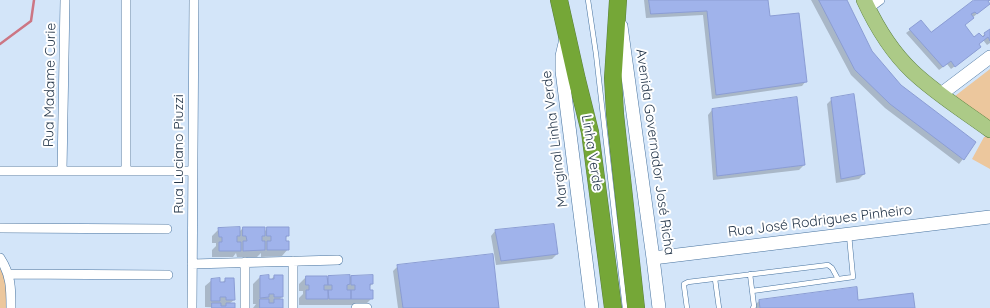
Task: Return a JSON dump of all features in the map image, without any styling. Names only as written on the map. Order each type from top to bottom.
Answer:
[{"type":"highway","name":"Linha Verde","points":[[559,0],[590,132],[613,308]]},
{"type":"highway","name":"Linha Verde","points":[[618,0],[614,78],[615,114],[636,308]]},
{"type":"main road","name":"Avenida Governador José Richa","points":[[618,0],[659,308]]},
{"type":"main road","points":[[866,5],[886,41],[911,70],[946,90],[990,130]]},
{"type":"main road","name":"Marginal Linha Verde","points":[[567,37],[562,56],[562,71],[592,308]]},
{"type":"main road","points":[[946,90],[990,57]]},
{"type":"main road","name":"Rua José Rodrigues Pinheiro","points":[[653,258],[990,217]]},
{"type":"street","name":"Rua Madame Curie","points":[[62,171],[65,0]]},
{"type":"street","points":[[126,0],[126,171]]},
{"type":"street","name":"Rua Luciano Piuzzi","points":[[192,308],[194,0]]},
{"type":"street","points":[[866,5],[880,0]]},
{"type":"street","points":[[0,164],[0,171],[192,171]]},
{"type":"street","points":[[0,228],[167,229]]},
{"type":"street","points":[[0,258],[9,274],[11,308]]},
{"type":"street","points":[[192,264],[338,260]]},
{"type":"street","points":[[292,261],[293,308]]},
{"type":"street","points":[[245,262],[245,308]]},
{"type":"street","points":[[9,274],[168,276]]},
{"type":"street","points":[[356,308],[367,308]]},
{"type":"lane","points":[[588,0],[596,54],[625,308]]},
{"type":"lane","points":[[752,291],[853,277],[849,234]]},
{"type":"lane","points":[[687,308],[684,284],[750,274],[828,265],[832,268],[838,279]]},
{"type":"lane","points":[[750,274],[753,308]]},
{"type":"lane","points":[[715,279],[719,308]]},
{"type":"shaded area","points":[[990,69],[990,123],[955,96]]},
{"type":"shaded area","points":[[990,136],[990,169],[972,159],[984,137]]},
{"type":"shaded area","points":[[0,268],[5,283],[9,308],[0,308]]},
{"type":"building","points":[[649,0],[768,0],[770,16],[799,13],[807,82],[716,95],[707,11],[651,14]]},
{"type":"building","points":[[819,0],[847,0],[872,51],[901,85],[976,142],[964,160],[890,104],[855,70]]},
{"type":"building","points":[[974,0],[990,0],[988,1],[990,4],[977,14],[975,12],[971,14],[974,18],[965,25],[974,37],[979,33],[983,37],[985,35],[984,33],[990,29],[990,41],[988,37],[979,44],[981,47],[955,67],[951,61],[943,67],[909,29],[921,20],[931,32]]},
{"type":"building","points":[[854,94],[865,174],[841,179],[831,98]]},
{"type":"building","points":[[797,97],[805,165],[717,176],[712,109]]},
{"type":"building","points":[[554,224],[558,254],[501,261],[495,230]]},
{"type":"building","points":[[240,227],[240,236],[237,236],[237,242],[241,242],[241,251],[219,251],[219,242],[222,242],[222,237],[219,237],[218,228]]},
{"type":"building","points":[[243,227],[265,227],[265,236],[262,236],[262,241],[265,241],[265,250],[243,251],[243,241],[247,241],[246,236],[243,236]]},
{"type":"building","points":[[267,227],[289,227],[289,236],[286,236],[286,241],[289,241],[289,250],[267,250],[267,241],[271,241],[271,236],[267,236]]},
{"type":"building","points":[[493,254],[499,308],[403,308],[397,265]]},
{"type":"building","points":[[269,275],[269,279],[274,279],[274,275],[283,275],[283,297],[274,297],[274,294],[269,294],[269,297],[260,298],[260,276]]},
{"type":"building","points":[[350,275],[350,284],[347,285],[347,290],[351,290],[351,299],[329,299],[328,290],[332,290],[332,285],[328,285],[328,276]]},
{"type":"building","points":[[373,275],[373,284],[370,284],[370,290],[373,290],[373,299],[351,299],[351,290],[355,290],[355,285],[351,285],[351,276]]},
{"type":"building","points":[[306,276],[327,276],[328,285],[324,285],[324,290],[328,290],[328,299],[306,299],[306,290],[309,290],[309,285],[306,285]]},
{"type":"building","points":[[220,278],[220,282],[225,282],[225,278],[234,278],[235,300],[226,300],[226,297],[220,297],[220,301],[211,301],[211,279]]},
{"type":"building","points":[[857,287],[858,300],[913,293],[915,308],[760,308],[759,300]]},
{"type":"building","points":[[260,299],[269,299],[269,303],[274,303],[274,299],[283,299],[283,308],[260,308]]},
{"type":"building","points":[[212,303],[221,303],[221,306],[226,306],[226,303],[235,303],[235,308],[212,308]]},
{"type":"waterway","points":[[0,44],[31,21],[34,0]]}]
